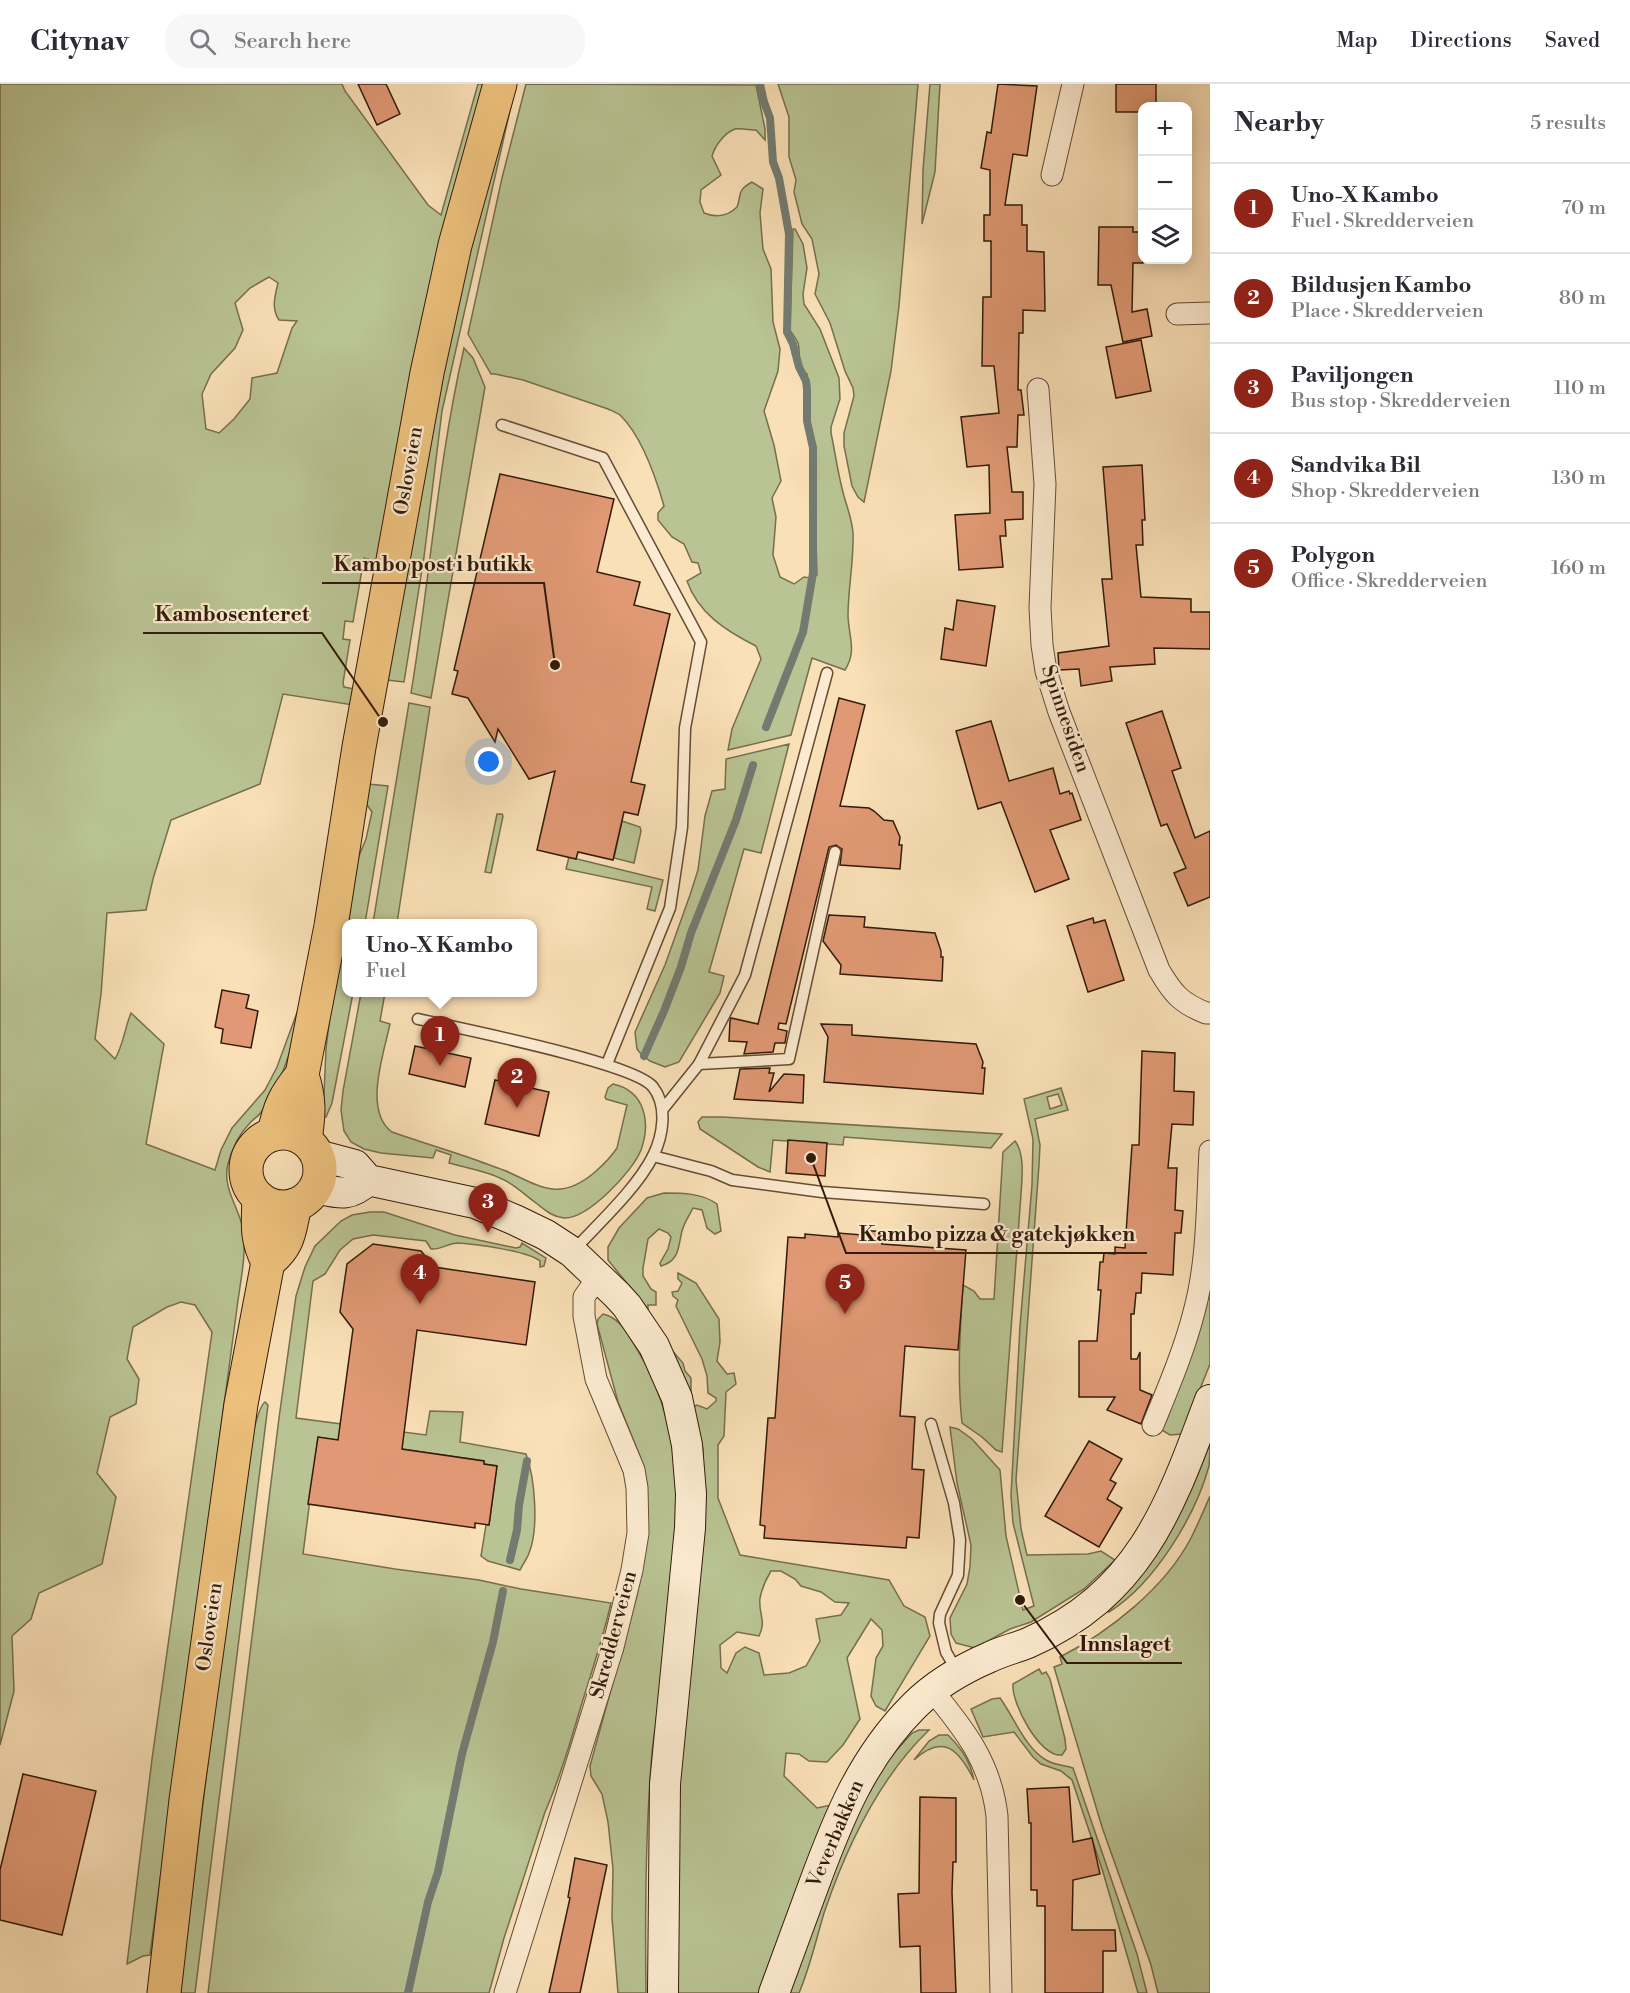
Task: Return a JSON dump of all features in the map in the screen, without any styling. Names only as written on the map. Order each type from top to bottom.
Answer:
[{"type":"main road","name":"Osloveien","points":[[274,1134],[278,1111],[288,1092],[302,1075],[331,926],[359,747],[427,373],[455,245],[500,84]]},
{"type":"main road","name":"Osloveien","points":[[302,1075],[309,1097],[311,1148]]},
{"type":"main road","points":[[285,1132],[296,1135],[311,1148],[320,1166],[319,1177],[305,1196],[276,1205],[259,1198],[248,1182],[247,1162],[256,1144],[264,1137],[285,1132]]},
{"type":"main road","name":"Osloveien","points":[[268,1262],[282,1251],[305,1196]]},
{"type":"main road","name":"Osloveien","points":[[164,1993],[186,1800],[234,1451],[268,1262],[260,1246],[259,1198]]},
{"type":"street","points":[[1052,175],[1073,84]]},
{"type":"street","points":[[1177,314],[1210,313]]},
{"type":"street","name":"Spinnesiden","points":[[1038,389],[1045,484],[1040,608],[1046,671],[1059,712],[1160,970],[1173,993],[1185,1004],[1209,1017]]},
{"type":"street","points":[[311,1148],[355,1165],[368,1180],[475,1203],[536,1230],[572,1252],[627,1306],[654,1347],[677,1398],[689,1464],[690,1528],[665,1784],[663,1993]]},
{"type":"street","points":[[1153,1425],[1181,1355],[1195,1312],[1202,1270],[1210,1151]]},
{"type":"street","points":[[305,1196],[342,1194],[358,1190],[368,1180]]},
{"type":"street","name":"Skredderveien","points":[[505,1993],[593,1718],[616,1638],[638,1533],[637,1488],[634,1470],[596,1378],[584,1316],[584,1297],[598,1277]]},
{"type":"street","name":"Veverbakken","points":[[774,1993],[839,1819],[869,1761],[913,1707],[932,1690],[957,1672],[991,1656],[1028,1643],[1077,1616],[1113,1585],[1145,1548],[1165,1513],[1179,1483],[1210,1400]]},
{"type":"street","points":[[932,1690],[977,1749],[988,1772],[995,1795],[998,1816],[1001,1993]]},
{"type":"lane","points":[[502,425],[603,458],[701,642],[685,728],[682,827],[670,908],[608,1064]]},
{"type":"lane","points":[[663,1109],[699,1064],[745,975],[827,673]]},
{"type":"lane","points":[[699,1064],[789,1059],[835,852]]},
{"type":"lane","points":[[418,1019],[608,1064],[645,1080],[653,1087],[663,1109],[662,1131],[653,1156],[627,1193],[572,1252]]},
{"type":"lane","points":[[653,1156],[711,1171],[732,1179],[766,1184],[822,1192],[984,1204]]},
{"type":"lane","points":[[931,1424],[954,1503],[960,1540],[958,1575],[940,1614],[939,1623],[946,1652],[957,1672]]},
{"type":"green space","points":[[0,84],[342,84],[428,205],[441,215],[478,84],[485,84],[376,561],[364,558],[353,622],[345,621],[343,639],[350,640],[343,683],[344,687],[355,689],[353,705],[283,694],[260,784],[171,820],[146,910],[107,913],[95,1039],[115,1059],[131,1013],[164,1044],[146,1144],[215,1170],[221,1150],[232,1128],[265,1090],[277,1067],[302,999],[283,1072],[261,1113],[245,1128],[239,1138],[228,1164],[228,1188],[244,1235],[243,1266],[150,1955],[127,1964],[152,1759],[212,1332],[195,1305],[181,1302],[167,1307],[133,1327],[127,1359],[139,1379],[136,1404],[110,1417],[97,1473],[116,1497],[102,1564],[39,1593],[31,1619],[12,1636],[14,1691],[0,1745]],"holes":[[[269,277],[278,283],[274,302],[279,320],[297,321],[292,328],[277,373],[252,378],[250,399],[234,419],[219,433],[206,429],[202,394],[211,374],[235,348],[243,330],[235,303],[250,288]]]},
{"type":"green space","points":[[515,84],[442,411],[424,557],[404,682],[387,680],[436,406],[466,268]]},
{"type":"green space","points":[[526,84],[756,85],[765,140],[756,130],[743,129],[735,129],[724,137],[712,156],[721,175],[701,190],[700,202],[704,213],[722,215],[737,207],[742,190],[747,185],[752,182],[763,189],[760,213],[763,249],[771,269],[773,322],[780,349],[778,371],[764,411],[781,481],[772,498],[776,517],[773,555],[780,577],[794,584],[804,577],[810,578],[817,575],[814,467],[816,447],[810,425],[807,374],[801,368],[798,343],[790,330],[793,229],[803,244],[807,268],[803,294],[804,304],[820,329],[839,378],[840,399],[831,433],[853,533],[848,616],[851,657],[845,670],[812,658],[791,735],[728,750],[732,729],[761,659],[756,646],[714,620],[698,603],[687,581],[701,573],[698,563],[692,562],[684,544],[672,537],[658,520],[658,513],[664,506],[661,495],[647,458],[629,425],[620,415],[608,409],[523,380],[491,374],[468,334],[502,178]]},
{"type":"green space","points":[[778,84],[918,84],[899,306],[891,371],[864,502],[852,486],[844,446],[844,433],[854,396],[853,388],[845,371],[830,323],[815,294],[819,274],[812,239],[802,224],[794,192],[796,180],[789,157],[789,117]]},
{"type":"green space","points":[[930,84],[940,84],[935,172],[922,224],[923,170]]},
{"type":"green space","points":[[464,348],[473,358],[485,387],[431,698],[411,693],[447,433]]},
{"type":"green space","points":[[409,703],[430,707],[398,919],[374,919]]},
{"type":"green space","points":[[789,744],[761,853],[744,849],[709,972],[724,976],[720,993],[679,1062],[665,1067],[650,1061],[637,1049],[635,1032],[665,965],[690,895],[698,870],[705,816],[712,791],[725,789],[726,759]]},
{"type":"green space","points":[[368,784],[388,786],[366,919],[346,919],[354,868],[366,839],[372,812],[365,802]]},
{"type":"green space","points":[[497,814],[503,816],[491,873],[485,872]]},
{"type":"green space","points":[[622,821],[640,827],[634,863],[614,858]]},
{"type":"green space","points":[[569,857],[663,880],[655,911],[647,909],[652,887],[566,869]]},
{"type":"green space","points":[[342,941],[342,997],[352,997],[332,1103],[326,1117],[323,1117],[326,1049]]},
{"type":"green space","points":[[360,997],[384,997],[380,1021],[390,1024],[380,1065],[377,1096],[383,1123],[392,1132],[499,1168],[540,1186],[550,1189],[571,1187],[601,1167],[617,1148],[627,1105],[606,1099],[608,1088],[613,1084],[632,1093],[639,1101],[645,1119],[644,1139],[641,1150],[629,1170],[608,1192],[585,1211],[564,1218],[548,1212],[502,1179],[449,1163],[451,1155],[436,1150],[433,1158],[381,1153],[364,1149],[351,1142],[344,1131],[341,1110]]},
{"type":"green space","points":[[1061,1088],[1068,1110],[1035,1119],[1040,1145],[1039,1165],[1016,1480],[1021,1529],[1027,1555],[1088,1554],[1101,1551],[1115,1560],[1084,1589],[1031,1622],[1010,1629],[975,1648],[956,1643],[951,1634],[950,1618],[967,1584],[971,1545],[957,1483],[950,1427],[958,1429],[972,1439],[1000,1470],[1006,1536],[1023,1610],[1034,1606],[1013,1523],[1011,1496],[1020,1326],[1032,1185],[1033,1139],[1024,1099]],"holes":[[[1058,1094],[1062,1105],[1050,1109],[1047,1097]]]},
{"type":"green space","points":[[702,1117],[1002,1134],[991,1148],[844,1137],[843,1145],[773,1140],[770,1172],[758,1167],[700,1129],[698,1122]]},
{"type":"green space","points":[[1015,1141],[1022,1159],[1022,1181],[1002,1452],[996,1450],[962,1423],[960,1337],[963,1285],[974,1291],[980,1299],[994,1299],[1003,1152]]},
{"type":"green space","points":[[664,1193],[698,1196],[717,1204],[721,1231],[715,1234],[707,1228],[702,1210],[693,1208],[683,1228],[675,1257],[661,1266],[660,1263],[668,1249],[671,1237],[659,1229],[648,1239],[643,1276],[651,1289],[656,1292],[656,1305],[648,1305],[648,1309],[608,1260],[608,1247],[619,1228],[647,1198]]},
{"type":"green space","points":[[384,1212],[455,1235],[516,1248],[522,1243],[546,1258],[544,1266],[540,1267],[540,1261],[534,1257],[488,1246],[458,1243],[431,1249],[426,1241],[373,1235],[353,1239],[340,1250],[325,1274],[313,1281],[296,1418],[426,1435],[430,1411],[463,1412],[460,1442],[526,1454],[532,1476],[535,1504],[532,1543],[520,1570],[488,1561],[481,1556],[486,1525],[489,1525],[497,1466],[484,1464],[484,1461],[318,1437],[303,1554],[479,1580],[611,1603],[569,1746],[504,1938],[489,1993],[208,1993],[296,1296],[305,1267],[315,1246],[341,1221],[352,1215]]},
{"type":"green space","points":[[678,1273],[696,1283],[719,1319],[720,1342],[717,1361],[727,1374],[734,1373],[736,1384],[726,1392],[724,1436],[718,1445],[718,1498],[740,1555],[889,1580],[904,1606],[925,1617],[930,1636],[885,1711],[876,1706],[871,1696],[876,1658],[883,1646],[882,1630],[871,1619],[847,1658],[860,1719],[843,1745],[827,1762],[809,1761],[799,1754],[786,1753],[784,1776],[817,1808],[831,1805],[762,1993],[675,1993],[677,1825],[681,1746],[703,1529],[703,1449],[693,1407],[697,1405],[707,1409],[716,1401],[716,1398],[708,1393],[707,1376],[702,1359],[676,1306],[678,1300],[672,1292],[678,1291],[682,1283],[678,1279]],"holes":[[[771,1571],[781,1571],[795,1579],[801,1586],[821,1592],[835,1602],[849,1603],[841,1615],[816,1619],[820,1641],[806,1666],[789,1673],[764,1675],[759,1653],[745,1647],[736,1653],[727,1673],[721,1668],[720,1645],[737,1632],[759,1636],[762,1626],[760,1598],[763,1587]]]},
{"type":"green space","points":[[1210,1277],[1210,1364],[1182,1434],[1170,1435],[1160,1429]]},
{"type":"green space","points":[[603,1314],[615,1319],[623,1328],[648,1368],[664,1409],[676,1474],[676,1535],[649,1794],[646,1993],[618,1993],[612,1918],[613,1869],[608,1822],[602,1794],[591,1776],[590,1766],[637,1595],[646,1547],[641,1459],[618,1402],[597,1324]]},
{"type":"green space","points":[[670,1348],[683,1363],[685,1371],[691,1378],[691,1400],[679,1366]]},
{"type":"green space","points":[[265,1402],[268,1405],[195,1993],[180,1993],[243,1491],[252,1437],[256,1421]]},
{"type":"green space","points":[[1210,1434],[1209,1466],[1203,1486],[1171,1548],[1142,1585],[1109,1612],[1105,1611]]},
{"type":"green space","points":[[1210,1496],[1210,1993],[1158,1993],[1151,1965],[1102,1827],[1054,1667],[1062,1664],[1060,1657],[1116,1622],[1151,1591],[1180,1556]]},
{"type":"green space","points":[[1039,1669],[1042,1674],[1046,1672],[1050,1679],[1065,1739],[1066,1749],[1062,1755],[1053,1754],[1036,1739],[1022,1716],[1014,1693],[1013,1684]]},
{"type":"green space","points":[[1000,1698],[1026,1740],[1039,1755],[1052,1763],[1073,1768],[1137,1954],[1147,1993],[1138,1993],[1103,1872],[1072,1780],[1061,1771],[1041,1764],[1014,1732],[983,1737],[971,1709],[992,1699]]},
{"type":"green space","points":[[929,1730],[895,1770],[866,1815],[833,1888],[799,1993],[788,1993],[844,1839],[886,1762],[912,1733]]},
{"type":"green space","points":[[939,1735],[948,1735],[957,1745],[968,1761],[974,1780],[963,1760],[950,1749],[934,1748],[914,1760],[929,1741]]},
{"type":"building","points":[[358,84],[386,84],[400,114],[377,125]]},
{"type":"building","points":[[998,84],[1037,86],[1027,156],[1013,154],[1005,205],[1022,205],[1022,225],[1027,225],[1027,251],[1044,252],[1045,311],[1023,310],[1023,333],[1019,333],[1018,390],[1021,390],[1024,415],[1018,415],[1017,447],[1007,447],[1012,492],[1023,492],[1023,519],[1005,520],[1006,536],[1000,536],[1003,567],[959,570],[955,515],[990,513],[989,465],[967,467],[961,417],[999,413],[994,366],[982,366],[983,297],[991,297],[991,241],[984,241],[984,215],[990,215],[990,170],[981,168],[987,132],[991,133]]},
{"type":"building","points":[[1116,84],[1156,84],[1156,102],[1138,102],[1138,112],[1116,112]]},
{"type":"building","points":[[1099,227],[1133,227],[1133,232],[1138,232],[1138,263],[1133,263],[1132,312],[1147,309],[1152,336],[1123,342],[1111,285],[1098,285]]},
{"type":"building","points":[[1141,340],[1151,391],[1116,398],[1106,347]]},
{"type":"building","points":[[1142,465],[1145,520],[1142,520],[1143,545],[1136,545],[1141,597],[1191,599],[1191,612],[1210,612],[1210,649],[1154,648],[1155,664],[1110,667],[1112,681],[1081,686],[1079,669],[1059,670],[1058,653],[1109,646],[1102,579],[1112,579],[1103,467]]},
{"type":"building","points":[[500,474],[614,499],[597,572],[640,582],[634,605],[670,614],[631,782],[645,785],[638,815],[624,812],[613,860],[578,852],[576,859],[537,850],[555,771],[529,779],[498,729],[495,742],[468,698],[452,694],[458,671],[454,670]]},
{"type":"building","points":[[957,600],[995,606],[986,666],[941,659],[945,628],[953,630]]},
{"type":"building","points":[[839,698],[865,705],[840,806],[869,808],[884,820],[893,821],[900,837],[899,845],[902,845],[900,869],[840,865],[842,849],[836,845],[829,847],[786,1024],[779,1023],[778,1029],[787,1031],[785,1043],[775,1043],[773,1052],[744,1054],[747,1042],[729,1041],[730,1021],[731,1018],[758,1024]]},
{"type":"building","points":[[1162,711],[1181,768],[1172,771],[1195,838],[1210,831],[1210,897],[1188,906],[1174,873],[1186,868],[1167,824],[1161,826],[1126,723]]},
{"type":"building","points":[[991,721],[1009,781],[1053,768],[1060,794],[1069,791],[1070,794],[1072,793],[1081,820],[1050,830],[1069,879],[1035,892],[1001,802],[978,809],[956,731]]},
{"type":"building","points":[[829,915],[865,917],[864,927],[935,933],[941,957],[943,957],[942,981],[840,974],[841,965],[823,941]]},
{"type":"building","points":[[1093,918],[1094,923],[1105,920],[1124,980],[1088,992],[1067,926]]},
{"type":"building","points":[[222,990],[249,995],[246,1008],[258,1011],[251,1048],[221,1043],[223,1029],[215,1027]]},
{"type":"building","points":[[821,1024],[852,1025],[852,1035],[976,1044],[983,1062],[982,1068],[985,1068],[983,1094],[824,1082],[828,1037]]},
{"type":"building","points":[[415,1046],[471,1058],[465,1087],[409,1074]]},
{"type":"building","points":[[1142,1051],[1175,1053],[1174,1091],[1194,1092],[1193,1125],[1172,1124],[1168,1168],[1177,1168],[1175,1210],[1183,1211],[1181,1233],[1175,1233],[1173,1275],[1142,1273],[1141,1293],[1136,1293],[1134,1314],[1131,1314],[1131,1359],[1137,1359],[1140,1352],[1140,1390],[1152,1395],[1141,1424],[1107,1410],[1115,1397],[1079,1397],[1079,1341],[1097,1341],[1101,1290],[1098,1290],[1100,1262],[1103,1262],[1104,1253],[1115,1254],[1115,1247],[1125,1248],[1132,1145],[1139,1145]]},
{"type":"building","points":[[770,1068],[769,1073],[774,1073],[769,1092],[784,1074],[804,1075],[803,1103],[734,1099],[740,1069]]},
{"type":"building","points":[[495,1080],[549,1092],[539,1136],[485,1124]]},
{"type":"building","points":[[788,1140],[827,1143],[825,1176],[786,1173]]},
{"type":"building","points":[[862,1230],[883,1232],[882,1244],[966,1250],[958,1350],[905,1346],[900,1416],[915,1417],[912,1469],[924,1470],[919,1538],[907,1537],[906,1548],[764,1538],[765,1526],[760,1525],[768,1418],[775,1418],[788,1237],[805,1238],[805,1234],[838,1237],[838,1233],[862,1235]]},
{"type":"building","points":[[373,1244],[421,1251],[434,1267],[535,1282],[526,1345],[417,1330],[402,1449],[484,1461],[484,1464],[497,1466],[489,1525],[475,1523],[475,1528],[308,1504],[318,1437],[338,1440],[353,1329],[340,1312],[347,1264]]},
{"type":"building","points":[[1089,1441],[1122,1459],[1110,1480],[1116,1483],[1107,1499],[1122,1508],[1099,1547],[1045,1516]]},
{"type":"building","points":[[23,1774],[96,1791],[62,1935],[0,1920],[0,1870]]},
{"type":"building","points":[[1069,1787],[1073,1842],[1092,1838],[1100,1874],[1073,1880],[1072,1930],[1115,1930],[1116,1951],[1103,1951],[1103,1993],[1045,1993],[1045,1906],[1037,1906],[1037,1890],[1031,1890],[1031,1823],[1029,1823],[1027,1789]]},
{"type":"building","points":[[920,1797],[956,1798],[956,1862],[953,1862],[952,1892],[956,1993],[921,1993],[920,1946],[900,1947],[898,1894],[919,1893]]},
{"type":"building","points":[[575,1858],[607,1865],[580,1993],[549,1993],[570,1898],[568,1897]]},
{"type":"waterway","points":[[760,84],[770,118],[773,162],[779,178],[789,234],[787,332],[806,381],[807,421],[813,448],[813,573],[803,632],[766,727]]},
{"type":"waterway","points":[[644,1056],[681,967],[691,933],[736,820],[753,765]]},
{"type":"waterway","points":[[510,1560],[517,1530],[527,1461]]},
{"type":"waterway","points":[[408,1993],[428,1902],[438,1872],[462,1754],[493,1642],[503,1591]]},
{"type":"place","name":"Kambo post i butikk","points":[[555,665]]},
{"type":"place","name":"Kambosenteret","points":[[383,722]]},
{"type":"place","name":"Uno-X Kambo","points":[[440,1066]]},
{"type":"place","name":"Bildusjen Kambo","points":[[517,1108]]},
{"type":"place","name":"Kambo pizza & gatekjøkken","points":[[811,1158]]},
{"type":"place","name":"Paviljongen","points":[[488,1233]]},
{"type":"place","name":"Sandvika Bil","points":[[420,1304]]},
{"type":"place","name":"Polygon","points":[[845,1314]]},
{"type":"place","name":"Innslaget","points":[[1020,1600]]}]
